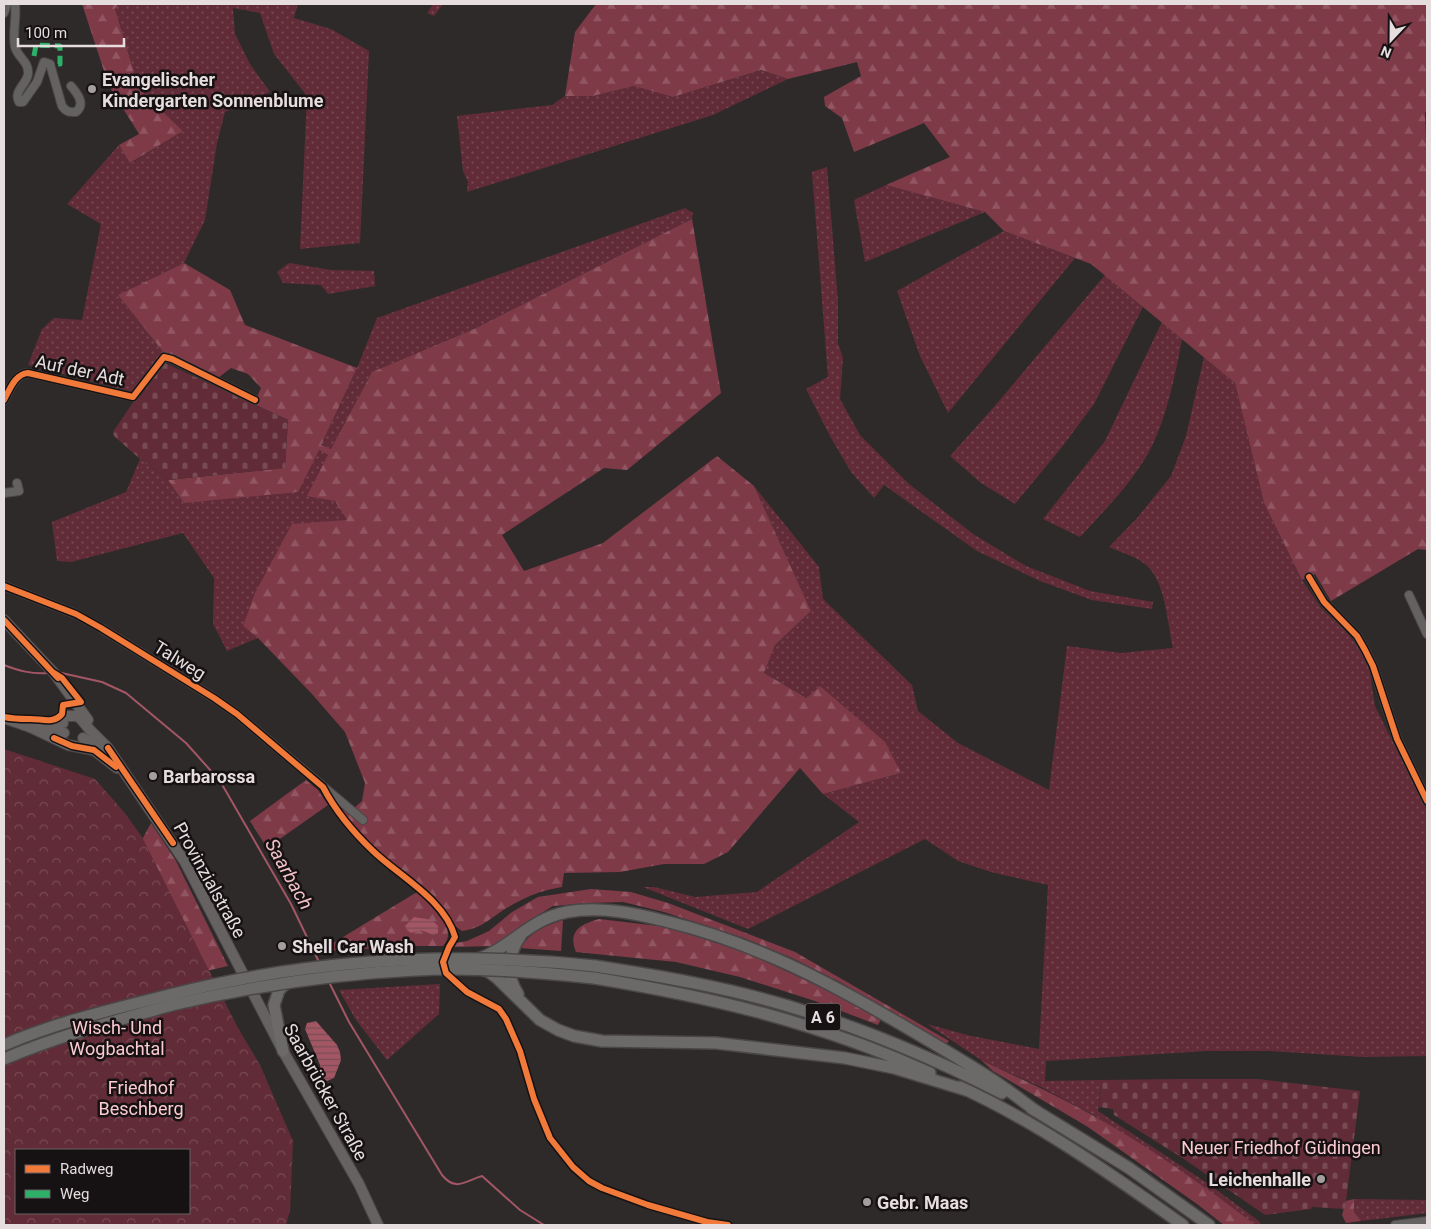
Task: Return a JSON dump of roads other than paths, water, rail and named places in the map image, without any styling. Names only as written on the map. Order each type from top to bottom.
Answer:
[{"type":"highway","points":[[461,965],[489,954],[525,929],[550,917],[567,912],[588,910],[622,912],[680,924],[753,948],[808,972],[858,999],[991,1078],[1036,1111]]},
{"type":"highway","name":"A 6","points":[[525,929],[511,955],[509,968],[512,984],[525,1006]]},
{"type":"highway","name":"A 6","points":[[247,982],[303,974],[461,965],[489,972],[540,1020],[558,1030],[588,1039],[716,1043],[828,1056],[894,1068],[966,1090]]},
{"type":"highway","name":"A 6","points":[[4,1045],[80,1018],[171,1000],[208,997],[304,980],[417,970],[594,972],[651,975],[742,994],[787,1006],[841,1023],[938,1061],[1036,1111],[1129,1168],[1210,1225]]},
{"type":"highway","name":"A 6","points":[[594,972],[784,1018],[900,1059],[966,1090],[1021,1119],[1121,1182],[1183,1225]]},
{"type":"highway","points":[[283,1051],[274,1005],[286,977]]},
{"type":"highway","name":"A 6","points":[[4,1059],[32,1047],[171,1000]]},
{"type":"main road","name":"Provinzialstraße","points":[[4,620],[63,684],[80,710],[87,717],[90,724],[86,734]]},
{"type":"main road","points":[[30,728],[65,724],[77,716],[86,734],[78,740],[71,739],[65,724],[63,684]]},
{"type":"main road","points":[[4,718],[39,725],[65,724]]},
{"type":"main road","points":[[4,718],[68,745],[94,750],[117,768]]},
{"type":"main road","name":"Provinzialstraße","points":[[86,734],[128,778]]},
{"type":"main road","name":"Provinzialstraße","points":[[86,734],[108,748],[173,843],[185,862],[247,982]]},
{"type":"main road","name":"Saarbrücker Straße","points":[[247,982],[283,1051],[360,1184],[378,1225]]},
{"type":"street","points":[[4,13],[7,4]]},
{"type":"street","points":[[15,4],[15,47],[28,65],[28,77],[17,95],[19,102],[23,102],[26,99],[37,82],[44,62],[50,64],[62,106],[69,112],[76,112],[80,109],[81,104],[78,94],[71,86]]},
{"type":"street","name":"Auf der Adt","points":[[4,400],[22,373],[133,397],[164,357],[172,359],[255,400]]},
{"type":"street","points":[[4,493],[19,491],[17,483]]},
{"type":"street","points":[[1309,577],[1324,602],[1357,636],[1365,650],[1373,666],[1397,739],[1427,801]]},
{"type":"street","name":"Talweg","points":[[4,586],[58,606],[84,619],[214,698],[237,714],[363,820]]},
{"type":"street","points":[[1409,595],[1427,634]]},
{"type":"street","points":[[1395,1225],[1427,1221]]},
{"type":"waterway","name":"Saarbach","points":[[4,665],[25,672],[48,673]]},
{"type":"waterway","name":"Saarbach","points":[[57,672],[102,682],[126,693],[186,743],[220,781],[291,904],[319,962]]},
{"type":"waterway","name":"Saarbach","points":[[329,982],[349,1022],[442,1175],[447,1180],[456,1184],[482,1176],[520,1210],[544,1225]]},
{"type":"place","name":"Evangelischer Kindergarten Sonnenblume","points":[[92,89]]},
{"type":"place","name":"Barbarossa","points":[[153,776]]},
{"type":"place","name":"Shell Car Wash","points":[[282,946]]},
{"type":"place","name":"Leichenhalle","points":[[1321,1179]]},
{"type":"place","name":"Gebr. Maas","points":[[867,1202]]},
{"type":"park label","name":"Wisch- Und Wogbachtal","points":[[117,1037]]},
{"type":"park label","name":"Friedhof Beschberg","points":[[141,1097]]},
{"type":"park label","name":"Neuer Friedhof Güdingen","points":[[1281,1147]]}]
